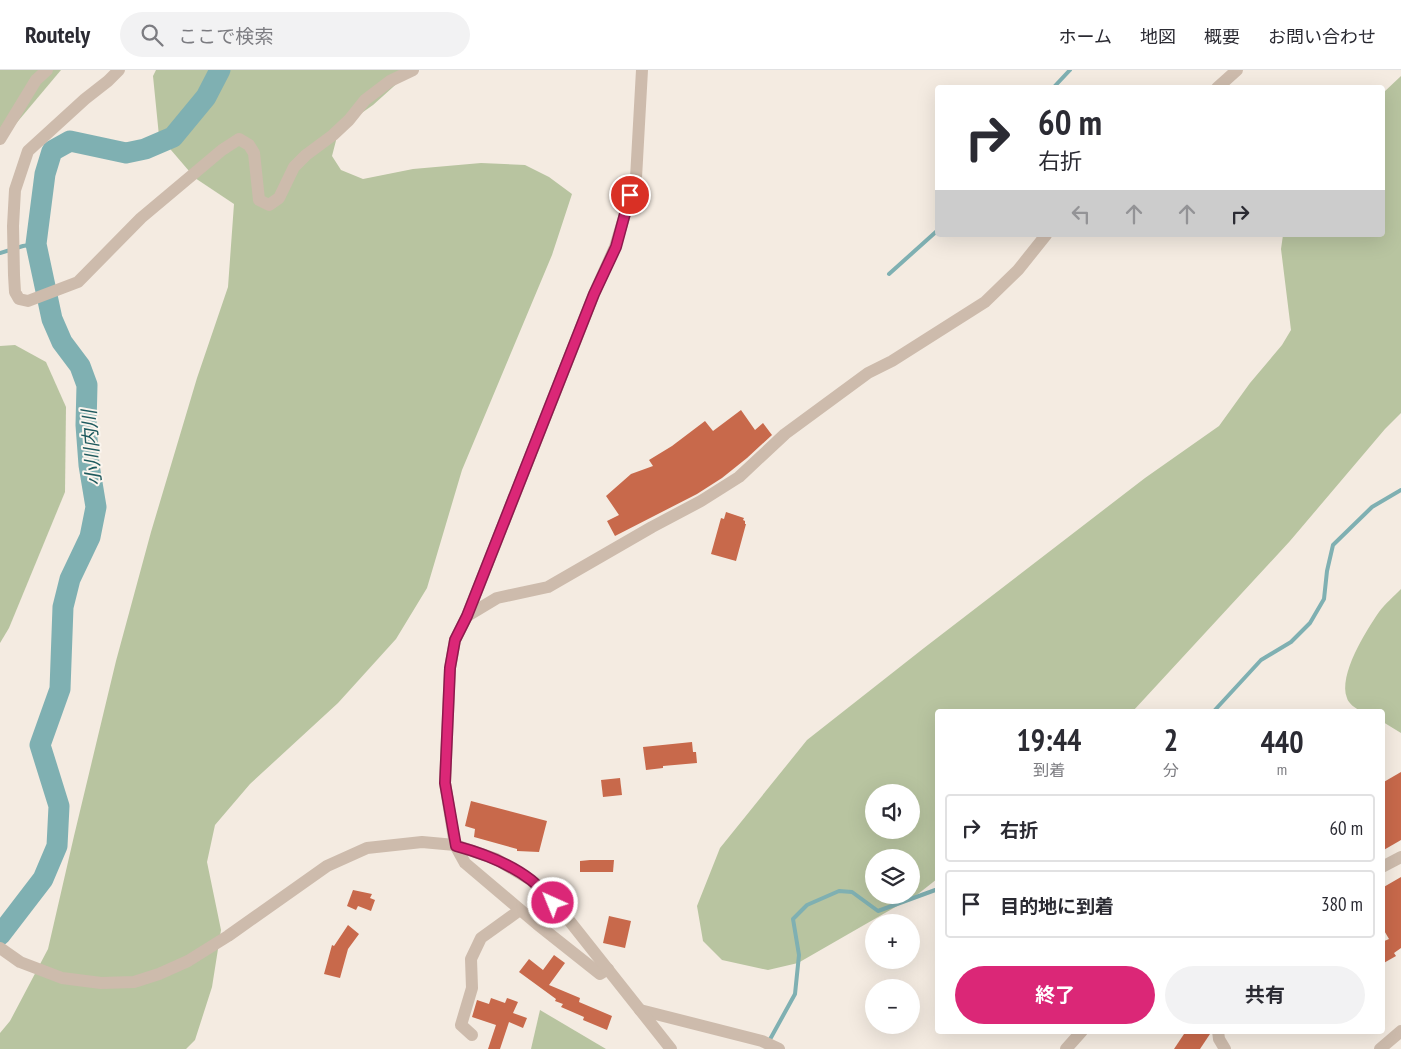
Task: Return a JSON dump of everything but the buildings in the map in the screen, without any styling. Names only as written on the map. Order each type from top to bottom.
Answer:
[{"type":"street","points":[[0,139],[36,80],[47,70]]},
{"type":"street","points":[[119,70],[28,151],[15,190],[13,226],[14,275],[15,292],[19,299],[28,301],[78,282],[141,218],[222,150],[239,139],[248,145],[254,153],[258,200],[270,205],[279,198],[294,167],[306,155],[350,120],[365,100],[390,81],[413,70]]},
{"type":"street","points":[[608,969],[600,974],[465,863],[456,846],[445,783],[450,668],[455,640],[467,616],[591,303],[616,247],[636,178],[642,70]]},
{"type":"street","points":[[1220,85],[1237,70]]},
{"type":"street","points":[[467,616],[497,598],[548,587],[701,501],[739,477],[785,434],[868,373],[892,362],[985,302],[1018,270],[1044,237]]},
{"type":"street","points":[[0,948],[20,962],[62,978],[101,983],[134,982],[159,974],[188,961],[228,936],[327,866],[367,848],[422,842],[456,846],[496,859],[531,880],[564,914],[671,1049]]},
{"type":"street","points":[[1385,865],[1401,857]]},
{"type":"street","points":[[472,1035],[462,1025],[472,988],[471,959],[481,938],[520,910]]},
{"type":"street","points":[[640,1010],[762,1041],[779,1049]]},
{"type":"street","points":[[1380,1049],[1401,1031]]},
{"type":"street","points":[[1066,1049],[1079,1034]]},
{"type":"street","points":[[1218,1034],[1225,1049]]},
{"type":"green space","points":[[0,70],[61,70],[0,141]]},
{"type":"green space","points":[[156,70],[412,70],[373,105],[339,129],[332,156],[341,170],[363,179],[413,169],[481,163],[525,165],[549,177],[572,194],[552,255],[462,470],[427,588],[396,639],[338,703],[250,784],[215,825],[207,862],[221,930],[212,987],[195,1040],[186,1049],[0,1049],[0,1033],[10,1021],[48,949],[116,661],[151,532],[197,378],[228,287],[234,204],[195,178],[159,136],[153,76]]},
{"type":"green space","points":[[1401,76],[1401,413],[1385,429],[1290,541],[1135,709],[935,709],[935,881],[920,892],[920,849],[865,849],[865,904],[901,904],[883,914],[865,914],[865,924],[798,963],[768,970],[722,960],[703,941],[697,906],[720,848],[807,740],[1145,478],[1219,426],[1250,383],[1282,345],[1291,330],[1281,249],[1283,237],[1385,237],[1385,91]]},
{"type":"green space","points":[[15,345],[46,362],[66,407],[65,492],[9,628],[0,643],[0,346]]},
{"type":"green space","points":[[1401,589],[1401,733],[1385,723],[1385,709],[1357,709],[1352,706],[1348,700],[1345,688],[1350,666],[1361,641],[1379,612]]},
{"type":"green space","points":[[540,1010],[606,1049],[531,1049]]},
{"type":"waterway","name":"小川内川","points":[[0,935],[43,879],[57,846],[59,806],[40,745],[60,689],[63,607],[70,579],[90,537],[96,507],[89,465],[86,425],[87,385],[80,366],[62,342],[52,319],[36,244],[45,174],[52,151],[70,141],[126,153],[145,149],[173,137],[206,97],[220,70]]},
{"type":"waterway","points":[[1056,85],[1070,70]]},
{"type":"waterway","points":[[889,274],[935,233]]},
{"type":"waterway","points":[[0,253],[36,244]]},
{"type":"waterway","points":[[1216,709],[1261,660],[1291,642],[1310,623],[1324,599],[1327,571],[1333,545],[1372,507],[1401,490]]},
{"type":"waterway","points":[[768,1043],[795,994],[799,955],[793,919],[807,905],[839,891],[852,892],[878,911],[935,890]]},
{"type":"route","points":[[553,903],[531,880],[520,873],[496,859],[456,846],[445,783],[450,668],[455,640],[467,616],[594,294],[616,247],[630,195]]}]
